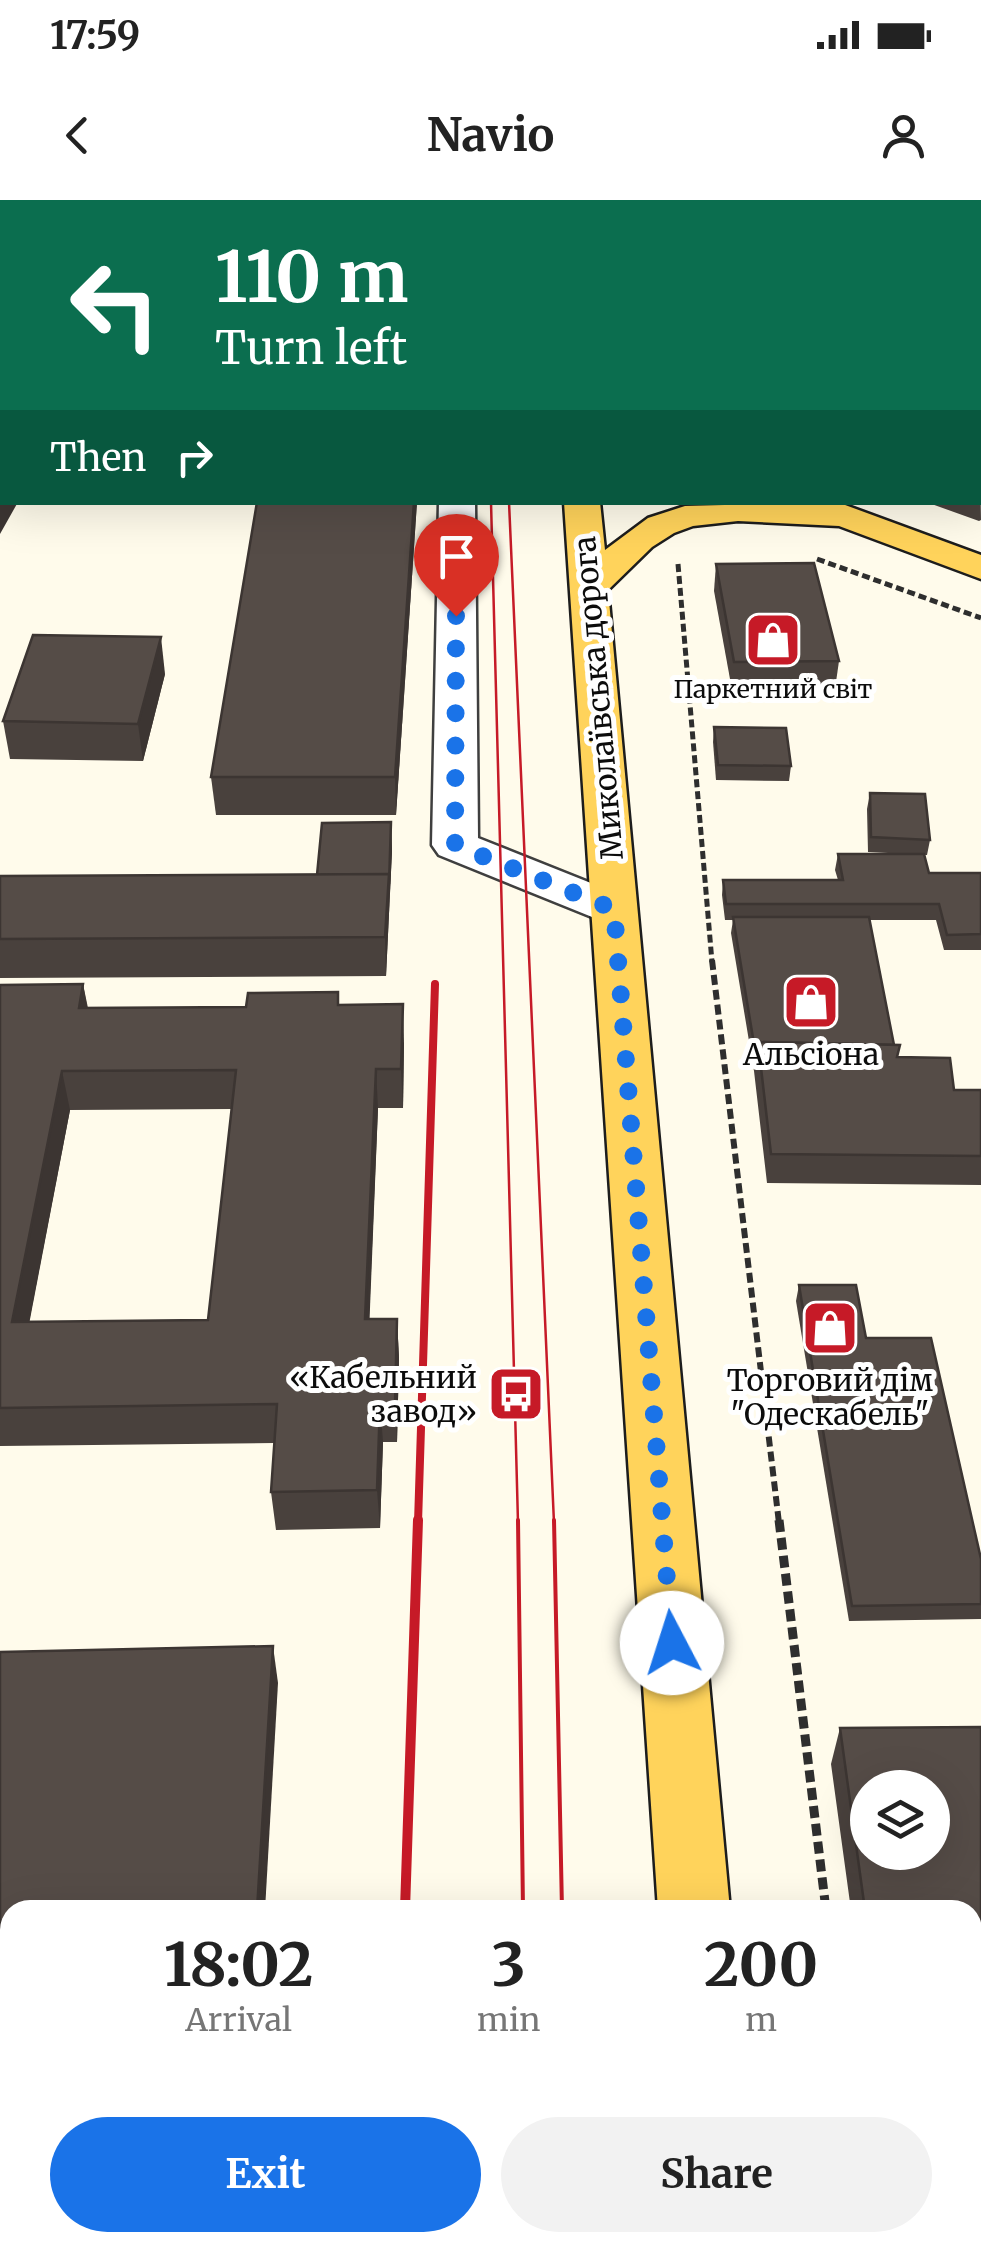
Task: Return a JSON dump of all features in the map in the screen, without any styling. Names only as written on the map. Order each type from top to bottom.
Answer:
[{"type":"main road","name":"Миколаївська дорога","points":[[582,505],[693,1900]]},
{"type":"main road","points":[[807,505],[844,515],[981,568]]},
{"type":"main road","points":[[590,587],[642,536],[679,519],[716,512],[844,515]]},
{"type":"lane","points":[[457,505],[455,845],[614,909]]},
{"type":"path","points":[[676,548],[708,928],[825,1900]]},
{"type":"path","points":[[807,556],[981,618]]},
{"type":"building","points":[[256,505],[414,505],[395,777],[211,777]]},
{"type":"building","name":"Паркетний світ","points":[[814,563],[839,661],[734,662],[716,564]]},
{"type":"building","points":[[33,635],[161,637],[138,724],[3,721]]},
{"type":"building","points":[[714,727],[786,728],[791,766],[718,765]]},
{"type":"building","points":[[870,793],[925,794],[930,840],[871,837]]},
{"type":"building","points":[[391,822],[389,884],[389,874],[317,875],[322,823]]},
{"type":"building","points":[[838,854],[924,854],[929,873],[981,873],[981,934],[947,935],[939,904],[726,904],[723,880],[843,880]]},
{"type":"building","points":[[389,874],[385,937],[0,939],[0,876]]},
{"type":"building","name":"Альсіона","points":[[733,917],[869,917],[894,1045],[758,1042],[756,1056]]},
{"type":"building","points":[[83,984],[79,1008],[246,1007],[248,993],[338,992],[338,1005],[403,1004],[401,1069],[376,1069],[365,1319],[397,1319],[395,1404],[380,1403],[377,1490],[271,1492],[277,1404],[0,1408],[0,985]],"holes":[[[236,1070],[208,1320],[12,1322],[62,1071]]]},
{"type":"building","points":[[758,1042],[900,1045],[897,1057],[950,1058],[954,1090],[981,1090],[981,1156],[771,1154]]},
{"type":"building","points":[[799,1285],[856,1285],[866,1338],[931,1338],[981,1559],[981,1604],[852,1606]]},
{"type":"building","points":[[273,1646],[258,1900],[0,1900],[0,1652]]},
{"type":"building","points":[[981,1727],[981,1900],[864,1900],[860,1870],[950,1870],[950,1770],[850,1770],[850,1801],[840,1728]]},
{"type":"tram line","points":[[491,505],[518,1523]]},
{"type":"tram line","points":[[509,505],[554,1523]]},
{"type":"tram line","points":[[518,1520],[523,1900]]},
{"type":"tram line","points":[[554,1520],[562,1900]]},
{"type":"railway","points":[[418,1523],[435,984]]},
{"type":"railway","points":[[405,1900],[418,1520]]},
{"type":"place","name":"Паркетний світ","points":[[773,640]]},
{"type":"place","name":"Альсіона","points":[[811,1002]]},
{"type":"place","name":"Торговий дім \"Одескабель\"","points":[[830,1328]]},
{"type":"place","name":"«Кабельний завод»","points":[[516,1394]]},
{"type":"route","points":[[456,616],[455,845],[614,909],[672,1643]]}]
